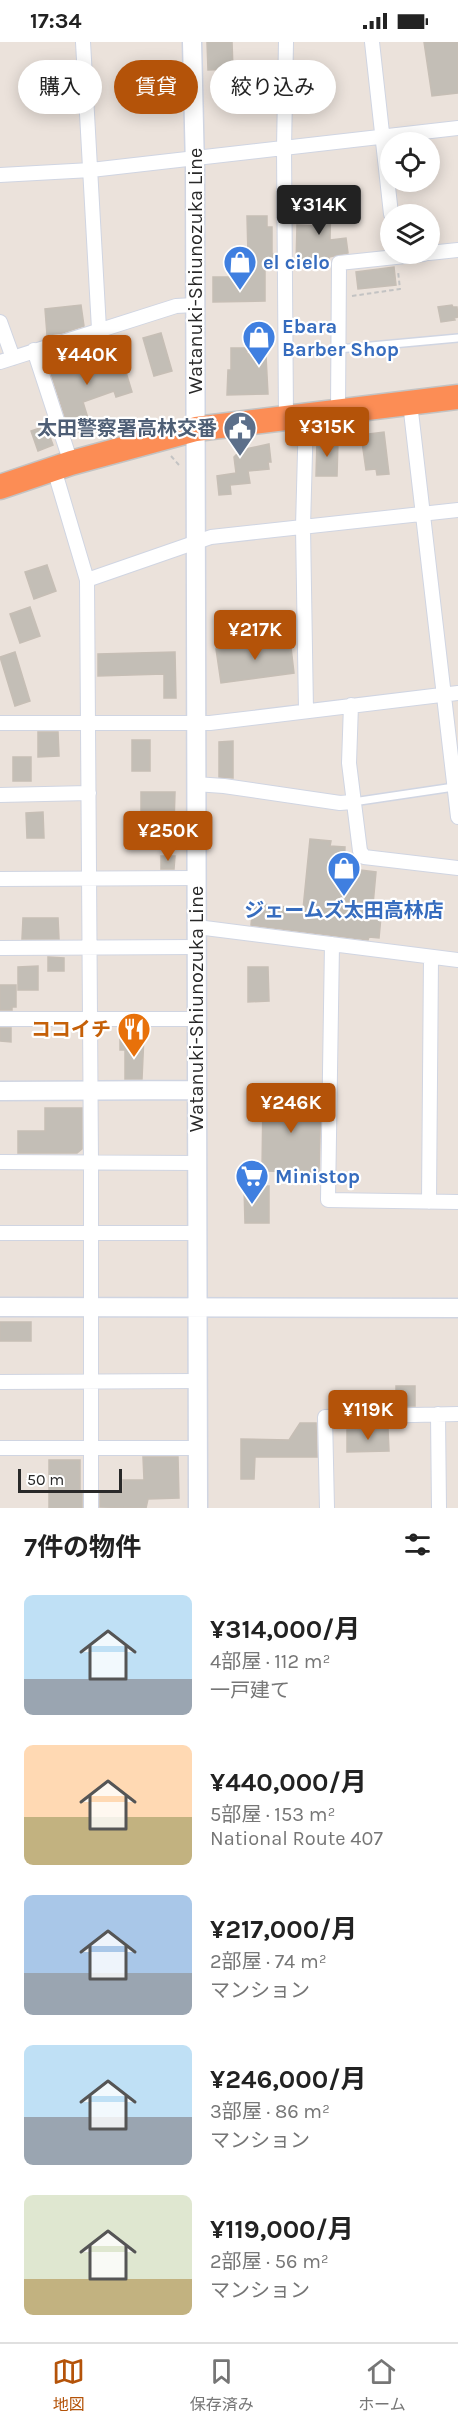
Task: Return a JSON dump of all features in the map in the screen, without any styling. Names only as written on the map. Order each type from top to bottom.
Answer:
[{"type":"highway","points":[[0,487],[62,466],[170,434],[195,429],[458,397]]},
{"type":"main road","name":"Watanuki-Shiunozuka Line","points":[[192,42],[195,159],[198,1508]]},
{"type":"main road","points":[[0,1091],[197,1090]]},
{"type":"main road","points":[[0,1307],[458,1308]]},
{"type":"street","points":[[83,42],[99,329]]},
{"type":"street","points":[[286,42],[284,148],[303,527],[306,711]]},
{"type":"street","points":[[372,42],[382,132]]},
{"type":"street","points":[[420,132],[458,128]]},
{"type":"street","points":[[0,175],[90,170],[380,136]]},
{"type":"street","points":[[440,252],[458,250]]},
{"type":"street","points":[[338,410],[339,263],[380,257]]},
{"type":"street","points":[[0,322],[6,360],[176,306],[194,305]]},
{"type":"street","points":[[34,350],[87,580],[92,1307],[91,1508]]},
{"type":"street","points":[[410,403],[451,694],[458,817]]},
{"type":"street","points":[[87,580],[211,537],[458,510]]},
{"type":"street","points":[[0,723],[196,723],[451,694]]},
{"type":"street","points":[[351,705],[349,763],[352,802],[360,851],[364,857],[458,868]]},
{"type":"street","points":[[195,784],[340,803],[352,802]]},
{"type":"street","points":[[0,795],[89,793]]},
{"type":"street","points":[[0,879],[196,878]]},
{"type":"street","points":[[197,927],[458,960]]},
{"type":"street","points":[[332,944],[328,1200],[458,1202]]},
{"type":"street","points":[[0,948],[197,947]]},
{"type":"street","points":[[429,1202],[431,957]]},
{"type":"street","points":[[0,1019],[196,1019]]},
{"type":"street","points":[[0,1162],[197,1163]]},
{"type":"street","points":[[0,1233],[197,1233]]},
{"type":"street","points":[[0,1382],[197,1381]]},
{"type":"street","points":[[438,1414],[439,1508]]},
{"type":"street","points":[[327,1508],[325,1418],[458,1414]]},
{"type":"street","points":[[0,1448],[197,1448]]},
{"type":"lane","points":[[339,349],[458,338]]},
{"type":"lane","points":[[352,802],[455,784]]},
{"type":"path","points":[[338,306],[348,304],[347,296],[400,289],[396,264]]},
{"type":"path","points":[[169,454],[179,463],[180,470]]},
{"type":"building","points":[[207,42],[232,42],[233,60],[210,60],[210,70],[208,70]]},
{"type":"building","points":[[424,42],[458,42],[458,93],[432,96]]},
{"type":"building","points":[[331,191],[330,240],[346,238],[348,253],[329,257],[329,265],[296,265],[297,225],[316,226],[315,192]]},
{"type":"building","points":[[247,216],[267,216],[267,227],[272,227],[272,254],[275,254],[275,267],[265,268],[265,301],[213,302],[213,277],[241,277],[240,255],[248,255]]},
{"type":"building","points":[[394,267],[396,285],[358,289],[356,272]]},
{"type":"building","points":[[81,305],[84,326],[47,335],[45,309]]},
{"type":"building","points":[[452,305],[457,307],[458,317],[454,318],[455,320],[441,322],[438,307]]},
{"type":"building","points":[[161,333],[172,371],[154,376],[143,338]]},
{"type":"building","points":[[118,346],[132,392],[116,397],[114,391],[83,402],[91,428],[71,435],[47,361],[65,354],[73,375],[106,364],[102,352]]},
{"type":"building","points":[[231,348],[247,348],[247,354],[258,353],[258,356],[266,356],[268,394],[227,395],[228,370],[231,370]]},
{"type":"building","points":[[46,426],[53,445],[38,451],[31,431]]},
{"type":"building","points":[[384,432],[389,474],[377,475],[376,469],[366,470],[361,435]]},
{"type":"building","points":[[317,441],[338,441],[337,476],[316,476]]},
{"type":"building","points":[[269,444],[271,462],[268,462],[269,469],[248,471],[250,483],[230,485],[231,494],[219,495],[217,476],[236,473],[234,457],[241,450]]},
{"type":"building","points":[[47,565],[56,591],[34,599],[25,572]]},
{"type":"building","points":[[30,607],[40,636],[20,643],[10,614]]},
{"type":"building","points":[[290,639],[294,673],[221,683],[216,649]]},
{"type":"building","points":[[15,652],[30,701],[15,706],[0,657]]},
{"type":"building","points":[[175,652],[176,698],[164,698],[164,674],[98,676],[98,654]]},
{"type":"building","points":[[38,732],[58,732],[59,756],[38,757]]},
{"type":"building","points":[[132,740],[150,740],[150,771],[132,771]]},
{"type":"building","points":[[233,741],[233,778],[219,777],[219,742]]},
{"type":"building","points":[[13,757],[31,757],[31,781],[13,781]]},
{"type":"building","points":[[141,792],[175,792],[174,825],[141,824]]},
{"type":"building","points":[[43,812],[44,838],[27,838],[26,813]]},
{"type":"building","points":[[310,839],[331,841],[330,846],[345,847],[344,868],[376,872],[373,905],[382,906],[379,938],[369,937],[368,940],[251,925],[253,903],[303,909]]},
{"type":"building","points":[[161,856],[175,856],[174,869],[161,869]]},
{"type":"building","points":[[23,918],[58,918],[59,939],[22,939]]},
{"type":"building","points":[[48,957],[64,958],[64,971],[48,971]]},
{"type":"building","points":[[38,966],[38,990],[18,990],[18,967]]},
{"type":"building","points":[[248,967],[268,967],[269,1001],[248,1002]]},
{"type":"building","points":[[0,985],[16,985],[16,1007],[12,1007],[12,1010],[0,1010]]},
{"type":"building","points":[[0,1028],[11,1028],[11,1042],[0,1041]]},
{"type":"building","points":[[120,1035],[144,1035],[142,1079],[125,1079],[125,1050],[120,1050]]},
{"type":"building","points":[[263,1096],[321,1097],[319,1172],[262,1171]]},
{"type":"building","points":[[45,1108],[82,1108],[82,1149],[77,1153],[18,1153],[18,1131],[45,1131]]},
{"type":"building","points":[[244,1186],[269,1186],[269,1223],[245,1223]]},
{"type":"building","points":[[0,1322],[31,1322],[31,1341],[0,1341]]},
{"type":"building","points":[[396,1386],[415,1386],[415,1406],[396,1406]]},
{"type":"building","points":[[300,1423],[316,1423],[317,1457],[255,1457],[254,1479],[241,1479],[241,1439],[289,1440]]},
{"type":"building","points":[[388,1429],[389,1451],[347,1452],[347,1430]]},
{"type":"building","points":[[143,1457],[178,1457],[179,1498],[148,1499],[146,1508],[100,1507],[100,1493],[123,1492],[123,1480],[144,1480]]},
{"type":"building","points":[[49,1460],[80,1460],[82,1508],[49,1508]]},
{"type":"place","name":"el cielo","points":[[240,291]]},
{"type":"place","name":"Ebara Barber Shop","points":[[259,366]]},
{"type":"place","name":"太田警察署高林交番","points":[[240,457]]},
{"type":"place","name":"ジェームズ太田高林店","points":[[344,897]]},
{"type":"place","name":"ココイチ","points":[[134,1058]]},
{"type":"place","name":"Ministop","points":[[252,1205]]}]
